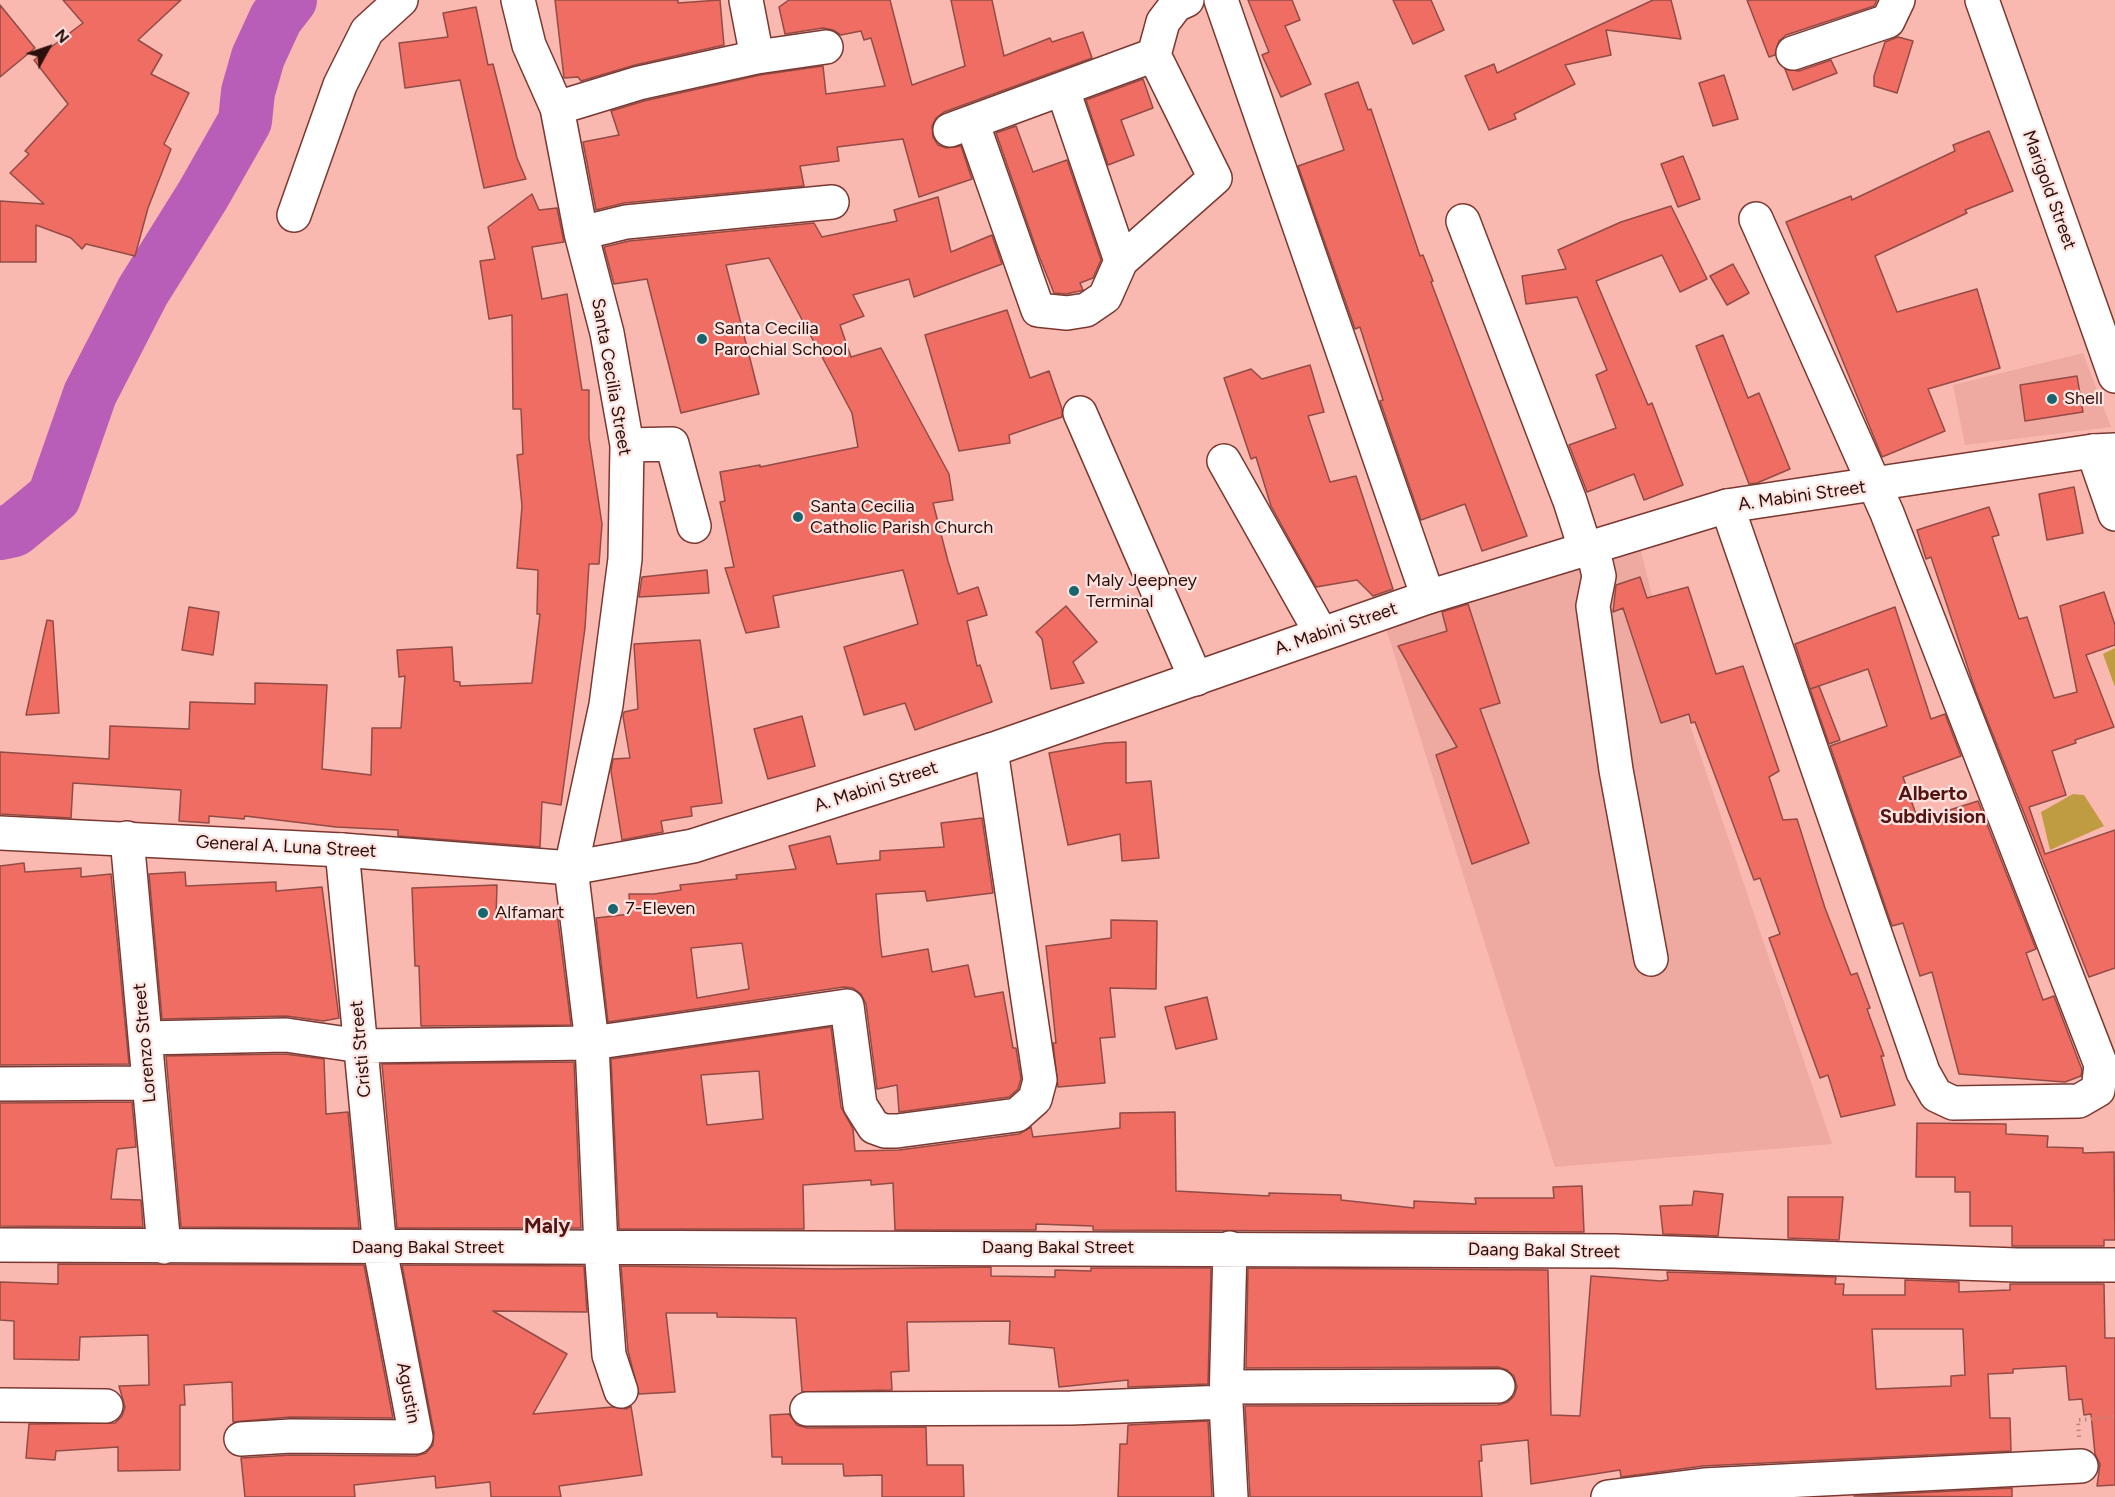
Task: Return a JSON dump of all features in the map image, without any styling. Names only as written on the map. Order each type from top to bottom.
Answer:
[{"type":"street","points":[[294,215],[340,85],[368,31],[401,0]]},
{"type":"street","name":"Santa Cecilia Street","points":[[518,0],[529,45],[557,108],[581,232],[607,333],[627,445],[625,560],[607,694],[571,868],[592,1043],[601,1248],[609,1354],[621,1392]]},
{"type":"street","points":[[746,0],[757,57]]},
{"type":"street","points":[[1154,55],[961,126],[1038,310],[1067,313],[1086,310],[1105,297],[1121,261],[1215,178],[1154,55],[1163,22],[1176,6],[1187,0]]},
{"type":"street","points":[[1221,0],[1428,597]]},
{"type":"street","points":[[1793,53],[1888,21],[1898,0]]},
{"type":"street","name":"Marigold Street","points":[[1979,2],[2115,376]]},
{"type":"street","points":[[557,108],[639,83],[757,57],[826,47]]},
{"type":"street","points":[[1064,90],[1121,261]]},
{"type":"street","points":[[581,232],[626,222],[832,202]]},
{"type":"street","points":[[1727,506],[1923,1072],[1936,1095],[1953,1103],[2079,1101],[2098,1090],[2101,1065],[1876,485],[1756,219]]},
{"type":"street","points":[[1463,221],[1599,576],[1593,606],[1612,747],[1651,958]]},
{"type":"street","points":[[1080,414],[1196,679]]},
{"type":"street","points":[[627,445],[672,444],[694,526]]},
{"type":"street","points":[[2104,451],[2115,514]]},
{"type":"street","name":"A. Mabini Street","points":[[571,868],[693,846],[991,750],[1428,597],[1727,506],[2104,451]]},
{"type":"street","points":[[1224,461],[1321,633]]},
{"type":"street","points":[[145,1038],[286,1035],[361,1046],[592,1043],[847,1006],[860,1106],[874,1127],[885,1131],[897,1131],[1017,1115],[1035,1100],[1040,1080],[991,750]]},
{"type":"street","name":"General A. Luna Street","points":[[0,833],[342,850],[571,868]]},
{"type":"street","name":"Lorenzo Street","points":[[127,838],[165,1247]]},
{"type":"street","name":"Cristi Street","points":[[342,850],[380,1248]]},
{"type":"street","points":[[0,1084],[149,1083]]},
{"type":"street","name":"Daang Bakal Street","points":[[0,1245],[1614,1251],[2017,1265],[2115,1265]]},
{"type":"street","name":"Agustin","points":[[241,1439],[291,1436],[416,1437],[380,1248]]},
{"type":"street","points":[[1230,1248],[1226,1395],[1231,1497]]},
{"type":"street","points":[[807,1409],[1071,1408],[1226,1395],[1498,1386]]},
{"type":"street","points":[[0,1405],[106,1406]]},
{"type":"street","points":[[1608,1497],[1704,1485],[2081,1466]]},
{"type":"path","points":[[2078,1420],[2115,1417]]},
{"type":"shaded area","points":[[2083,353],[2111,427],[1965,445],[1953,385]]},
{"type":"shaded area","points":[[1640,547],[1668,660],[1832,1144],[1555,1167],[1385,625]]},
{"type":"shaded area","points":[[2115,648],[2115,687],[2103,654]]},
{"type":"shaded area","points":[[2073,794],[2084,795],[2104,826],[2050,850],[2041,812]]},
{"type":"building","points":[[63,0],[181,0],[138,40],[162,55],[151,74],[189,93],[164,144],[171,149],[148,208],[135,256],[86,244],[82,249],[71,238],[36,225],[36,262],[0,262],[0,201],[44,204],[10,173],[29,154],[25,151],[68,104],[34,60],[83,23]]},
{"type":"building","points":[[555,0],[678,0],[678,3],[720,0],[724,45],[635,65],[581,81],[578,77],[564,78]]},
{"type":"building","points":[[789,0],[890,0],[912,85],[965,66],[951,0],[992,0],[1004,56],[1050,38],[1052,42],[1083,32],[1092,58],[944,112],[936,118],[932,126],[933,137],[938,145],[946,148],[961,146],[972,179],[919,197],[903,139],[837,147],[839,161],[800,166],[804,186],[624,203],[596,210],[583,142],[619,135],[611,111],[644,101],[760,75],[823,66],[826,94],[885,86],[871,38],[864,40],[861,31],[841,35],[823,28],[785,34],[779,7]]},
{"type":"building","points":[[1248,0],[1292,0],[1300,20],[1285,26],[1311,84],[1281,97],[1262,55],[1269,52]]},
{"type":"building","points":[[1393,0],[1431,0],[1444,30],[1413,44]]},
{"type":"building","points":[[1653,0],[1671,0],[1681,39],[1606,30],[1611,55],[1565,65],[1575,84],[1514,114],[1516,119],[1489,130],[1465,76],[1494,64],[1497,73]]},
{"type":"building","points":[[1747,0],[1877,0],[1874,6],[1786,35],[1779,41],[1775,55],[1769,57]]},
{"type":"building","points":[[0,5],[35,48],[0,77]]},
{"type":"building","points":[[476,7],[488,65],[493,64],[517,158],[526,179],[484,188],[460,80],[405,88],[399,43],[448,37],[443,13]]},
{"type":"building","points":[[1898,37],[1913,41],[1897,93],[1874,86],[1874,76],[1885,42]]},
{"type":"building","points":[[1831,60],[1837,73],[1793,90],[1785,69],[1799,71]]},
{"type":"building","points":[[1724,75],[1738,119],[1713,126],[1699,83]]},
{"type":"building","points":[[1143,79],[1153,108],[1121,120],[1134,155],[1108,165],[1086,100]]},
{"type":"building","points":[[1358,82],[1368,110],[1371,109],[1420,256],[1423,255],[1433,281],[1431,282],[1527,536],[1482,551],[1465,504],[1421,520],[1380,401],[1383,400],[1360,327],[1355,329],[1298,166],[1344,150],[1325,94]]},
{"type":"building","points":[[1016,126],[1033,172],[1067,160],[1101,260],[1093,278],[1080,283],[1083,290],[1066,294],[1054,293],[996,133]]},
{"type":"building","points":[[1989,131],[2013,191],[1965,210],[1967,213],[1875,256],[1897,312],[1977,289],[2000,368],[1928,389],[1945,431],[1882,457],[1786,222],[1851,196],[1852,200],[1955,151],[1953,145]]},
{"type":"building","points":[[1683,156],[1700,199],[1678,207],[1661,164]]},
{"type":"building","points":[[532,194],[539,210],[557,208],[564,242],[532,247],[542,299],[567,294],[582,390],[589,390],[589,438],[602,524],[599,564],[589,564],[585,628],[561,805],[542,802],[540,847],[398,836],[398,830],[336,827],[245,816],[244,819],[209,816],[209,823],[179,821],[181,790],[73,783],[71,818],[0,814],[0,752],[109,759],[110,726],[189,729],[190,702],[255,704],[255,683],[327,685],[322,769],[371,775],[372,728],[401,728],[405,676],[399,677],[397,650],[452,647],[454,681],[460,682],[460,686],[532,683],[540,614],[537,614],[538,570],[517,568],[522,506],[517,455],[523,454],[521,409],[513,409],[512,315],[489,319],[480,261],[495,259],[488,227]]},
{"type":"building","points":[[938,197],[951,252],[992,235],[1002,264],[914,297],[909,279],[853,295],[864,316],[840,325],[851,357],[881,348],[949,474],[953,500],[933,503],[948,561],[958,594],[978,587],[987,615],[967,621],[977,666],[980,665],[992,702],[915,730],[905,703],[864,715],[844,647],[918,624],[903,570],[773,596],[779,627],[746,633],[725,568],[734,567],[720,502],[725,501],[720,472],[760,465],[760,467],[858,447],[852,413],[769,258],[726,265],[759,394],[681,413],[647,279],[614,284],[604,247],[629,241],[814,223],[822,237],[897,221],[894,210]]},
{"type":"building","points":[[1671,206],[1707,279],[1680,292],[1662,255],[1596,281],[1648,405],[1652,403],[1683,485],[1644,500],[1634,474],[1587,492],[1569,445],[1616,428],[1596,375],[1607,370],[1577,297],[1526,304],[1522,276],[1566,269],[1558,250],[1621,222]]},
{"type":"building","points":[[1733,264],[1749,293],[1727,305],[1710,276]]},
{"type":"building","points":[[1007,310],[1030,378],[1049,371],[1062,409],[1062,417],[1009,435],[1010,443],[959,451],[925,335]]},
{"type":"building","points":[[1723,335],[1748,398],[1759,393],[1790,469],[1757,483],[1749,484],[1696,346]]},
{"type":"building","points":[[1310,365],[1324,412],[1308,416],[1330,482],[1356,476],[1393,589],[1373,596],[1357,580],[1316,587],[1271,506],[1256,457],[1251,459],[1224,378],[1251,369],[1262,379]]},
{"type":"building","name":"Shell","points":[[2077,376],[2083,412],[2025,421],[2020,385]]},
{"type":"building","points":[[2074,487],[2083,533],[2047,540],[2039,494]]},
{"type":"building","points":[[1989,507],[1999,535],[1992,537],[2019,619],[2027,617],[2054,698],[2077,692],[2060,606],[2104,592],[2115,625],[2115,645],[2086,655],[2114,727],[2075,740],[2076,743],[2052,751],[2066,795],[2029,807],[2045,854],[2115,830],[2115,968],[2089,977],[1976,692],[1931,557],[1926,559],[1917,530]]},
{"type":"building","points":[[707,570],[709,593],[639,597],[642,577]]},
{"type":"building","points":[[1640,577],[1647,598],[1688,587],[1716,674],[1743,666],[1779,771],[1769,777],[1783,820],[1797,819],[1825,908],[1851,975],[1857,973],[1870,1008],[1867,1009],[1884,1056],[1881,1056],[1895,1105],[1841,1117],[1828,1075],[1820,1078],[1769,938],[1780,934],[1760,878],[1754,880],[1695,722],[1691,723],[1689,714],[1661,723],[1623,608],[1613,612],[1616,585]]},
{"type":"building","points":[[1468,604],[1500,703],[1480,709],[1529,843],[1472,864],[1436,755],[1457,747],[1398,646],[1447,631],[1442,612]]},
{"type":"building","points":[[1066,606],[1097,642],[1073,662],[1084,683],[1051,689],[1042,639],[1036,632]]},
{"type":"building","points":[[189,607],[219,612],[213,655],[182,650]]},
{"type":"building","points":[[1895,607],[1931,719],[1945,714],[1961,756],[1903,777],[1918,820],[1978,801],[2036,949],[2026,953],[2043,1000],[2054,996],[2082,1070],[2081,1076],[2065,1082],[1959,1074],[1932,972],[1920,976],[1903,923],[1892,926],[1830,746],[1887,726],[1868,669],[1810,689],[1795,644]]},
{"type":"building","points":[[47,620],[53,621],[59,713],[26,715]]},
{"type":"building","points":[[700,640],[722,803],[691,807],[692,816],[661,821],[663,832],[622,840],[611,771],[613,759],[630,758],[623,716],[624,712],[638,709],[634,644]]},
{"type":"building","points":[[1819,686],[1840,740],[1829,744],[1810,689]]},
{"type":"building","points":[[802,716],[815,766],[768,779],[754,729]]},
{"type":"building","points":[[1126,742],[1126,783],[1151,781],[1159,858],[1122,861],[1120,834],[1068,845],[1049,753],[1105,743]]},
{"type":"building","points":[[982,818],[993,893],[927,901],[925,891],[876,894],[882,957],[928,949],[932,972],[968,965],[975,997],[1003,992],[1021,1079],[1018,1089],[1009,1097],[899,1112],[897,1085],[877,1089],[866,1004],[861,994],[853,988],[844,987],[608,1022],[596,918],[630,914],[629,894],[654,894],[681,890],[680,885],[737,879],[736,875],[796,869],[789,846],[830,836],[837,864],[880,860],[880,851],[944,847],[941,823]],"holes":[[[742,943],[749,989],[697,998],[691,948]]]},
{"type":"building","points":[[24,863],[25,872],[81,868],[81,877],[111,874],[129,1064],[0,1065],[0,866]]},
{"type":"building","points":[[185,872],[186,886],[276,882],[276,891],[322,887],[339,1018],[323,1021],[286,1016],[162,1019],[149,874]]},
{"type":"building","points":[[497,885],[496,916],[557,912],[571,1025],[421,1026],[419,966],[415,966],[412,888]]},
{"type":"building","points":[[1111,920],[1157,921],[1156,989],[1110,988],[1115,1037],[1100,1038],[1105,1083],[1058,1087],[1046,946],[1111,938]]},
{"type":"building","points":[[1207,997],[1217,1039],[1176,1049],[1165,1007]]},
{"type":"building","points":[[831,1027],[841,1107],[853,1129],[855,1151],[899,1150],[1019,1134],[1031,1127],[1033,1137],[1120,1128],[1120,1113],[1175,1112],[1176,1191],[1269,1196],[1269,1193],[1341,1195],[1341,1200],[1414,1208],[1414,1201],[1476,1204],[1475,1198],[1554,1198],[1553,1187],[1582,1186],[1584,1232],[1093,1230],[1093,1226],[1036,1224],[1036,1230],[895,1230],[893,1183],[871,1185],[871,1180],[803,1185],[804,1229],[619,1229],[611,1059]],"holes":[[[759,1071],[763,1119],[707,1125],[701,1075]]]},
{"type":"building","points":[[285,1054],[324,1059],[326,1114],[348,1112],[359,1228],[181,1227],[166,1056]]},
{"type":"building","points":[[574,1062],[581,1228],[397,1228],[382,1064]]},
{"type":"building","points":[[132,1102],[136,1147],[117,1149],[111,1199],[141,1200],[143,1227],[0,1226],[0,1103]]},
{"type":"building","points":[[1917,1123],[2006,1124],[2006,1134],[2048,1136],[2047,1147],[2083,1148],[2083,1153],[2114,1152],[2115,1240],[2104,1240],[2104,1246],[2012,1246],[2012,1226],[1970,1226],[1970,1192],[1955,1192],[1955,1177],[1916,1177]]},
{"type":"building","points":[[1694,1191],[1723,1194],[1718,1236],[1663,1234],[1660,1206],[1692,1205]]},
{"type":"building","points":[[1788,1197],[1843,1197],[1839,1240],[1788,1238]]},
{"type":"building","points":[[58,1264],[364,1265],[393,1418],[290,1417],[233,1422],[232,1382],[184,1385],[185,1405],[180,1405],[180,1470],[118,1471],[118,1447],[56,1451],[55,1460],[26,1458],[29,1424],[115,1423],[122,1416],[125,1407],[119,1386],[149,1385],[148,1335],[80,1337],[79,1360],[14,1359],[14,1321],[0,1320],[0,1282],[58,1284]]},
{"type":"building","points":[[402,1265],[584,1266],[587,1312],[493,1311],[567,1354],[533,1414],[612,1407],[626,1409],[631,1406],[642,1475],[559,1486],[561,1497],[491,1497],[490,1482],[436,1488],[435,1476],[354,1485],[355,1497],[245,1497],[241,1458],[291,1455],[416,1456],[426,1453],[433,1445],[434,1433]]},
{"type":"building","points":[[621,1266],[832,1269],[991,1267],[991,1276],[1055,1277],[1055,1270],[1211,1268],[1208,1384],[1128,1387],[1128,1380],[1059,1387],[1054,1348],[1009,1344],[1010,1321],[907,1322],[909,1371],[891,1372],[892,1390],[802,1392],[796,1318],[717,1317],[717,1313],[666,1313],[675,1392],[639,1394],[628,1351]]},
{"type":"building","points":[[1248,1268],[1548,1270],[1551,1415],[1580,1416],[1591,1276],[1661,1281],[1668,1280],[1667,1272],[1836,1277],[1835,1284],[1844,1284],[1843,1295],[1905,1295],[1905,1280],[1959,1282],[1959,1292],[2010,1290],[2010,1284],[2104,1284],[2105,1338],[2115,1338],[2115,1485],[2097,1486],[2100,1464],[2095,1454],[2091,1414],[2084,1415],[2082,1399],[2069,1400],[2066,1366],[2013,1369],[2013,1373],[1988,1374],[1990,1418],[2010,1418],[2011,1451],[1703,1466],[1621,1477],[1620,1470],[1531,1484],[1528,1440],[1481,1445],[1482,1461],[1479,1461],[1482,1497],[1250,1497],[1245,1406],[1498,1405],[1508,1402],[1514,1396],[1517,1387],[1514,1376],[1498,1367],[1246,1368]],"holes":[[[1872,1329],[1963,1329],[1965,1375],[1951,1376],[1951,1386],[1876,1389]]]},
{"type":"building","points":[[789,1414],[797,1425],[807,1428],[926,1427],[927,1465],[963,1465],[964,1497],[882,1497],[882,1475],[844,1476],[843,1464],[782,1464],[782,1457],[772,1457],[770,1415]]},
{"type":"building","points":[[1208,1421],[1212,1497],[1118,1497],[1120,1444],[1127,1444],[1128,1425]]},
{"type":"building","points":[[2012,1488],[2012,1497],[1854,1496]]},
{"type":"waterway","points":[[0,533],[14,530],[54,497],[90,394],[143,291],[203,195],[245,121],[248,92],[258,57],[276,18],[290,0]]},
{"type":"place","name":"Santa Cecilia Parochial School","points":[[702,339]]},
{"type":"place","name":"Shell","points":[[2052,399]]},
{"type":"place","name":"Santa Cecilia Catholic Parish Church","points":[[798,517]]},
{"type":"place","name":"Maly Jeepney Terminal","points":[[1074,591]]},
{"type":"place","name":"7-Eleven","points":[[613,909]]},
{"type":"place","name":"Alfamart","points":[[483,913]]},
{"type":"district","name":"Alberto Subdivision","points":[[1933,806]]},
{"type":"district","name":"Maly","points":[[547,1227]]}]
